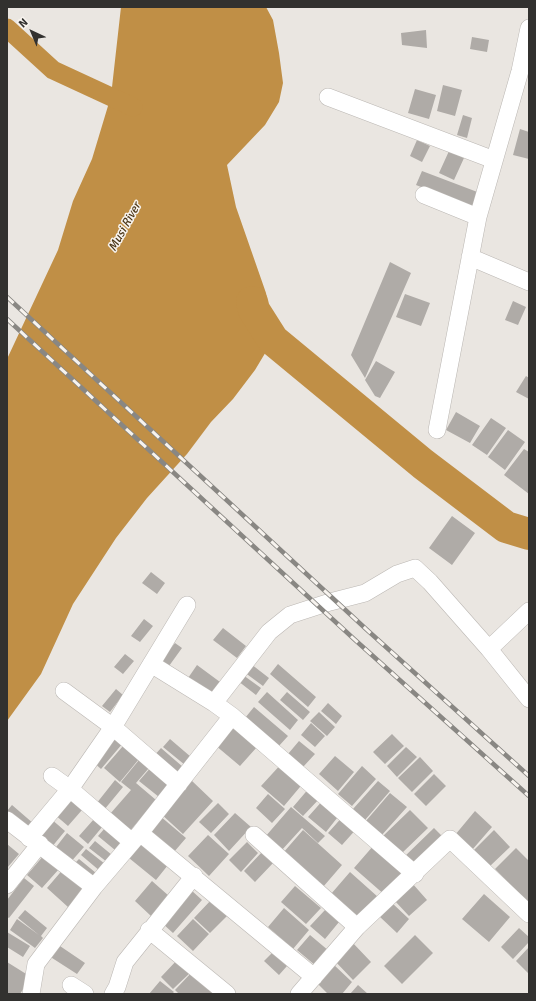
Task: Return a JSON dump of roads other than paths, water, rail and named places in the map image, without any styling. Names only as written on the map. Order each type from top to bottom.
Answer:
[{"type":"street","points":[[437,430],[478,217],[494,160],[524,72],[529,28]]},
{"type":"street","points":[[328,96],[494,160]]},
{"type":"street","points":[[424,195],[478,217]]},
{"type":"street","points":[[470,257],[529,282]]},
{"type":"street","points":[[214,703],[269,632],[290,614],[365,593],[397,574],[415,568],[430,582],[489,649],[529,700]]},
{"type":"street","points":[[7,885],[34,841],[113,728],[150,664],[187,605]]},
{"type":"street","points":[[489,649],[529,611]]},
{"type":"street","points":[[150,664],[214,703],[232,716],[415,874]]},
{"type":"street","points":[[64,691],[113,728],[179,784]]},
{"type":"street","points":[[31,994],[36,964],[94,887],[136,838],[232,716]]},
{"type":"street","points":[[52,776],[136,838],[194,876],[314,976]]},
{"type":"street","points":[[7,820],[94,887]]},
{"type":"street","points":[[254,835],[357,927]]},
{"type":"street","points":[[299,994],[357,927],[415,874],[450,839],[529,914]]},
{"type":"street","points":[[119,992],[125,962],[149,930],[194,876]]},
{"type":"street","points":[[149,930],[227,994]]},
{"type":"water","name":"Musi River","points":[[121,7],[266,7],[273,20],[283,83],[279,102],[265,125],[227,165],[236,207],[266,293],[273,340],[255,370],[233,399],[211,422],[187,454],[147,498],[116,538],[73,604],[41,674],[7,721],[7,359],[58,250],[73,201],[92,159],[111,96]]},
{"type":"waterway","points":[[7,28],[53,70],[133,107]]},
{"type":"waterway","points":[[252,302],[254,310],[273,340],[423,464],[506,527],[529,534]]},
{"type":"railway","points":[[7,297],[366,629],[529,776]]},
{"type":"railway","points":[[7,319],[354,639],[529,796]]}]
